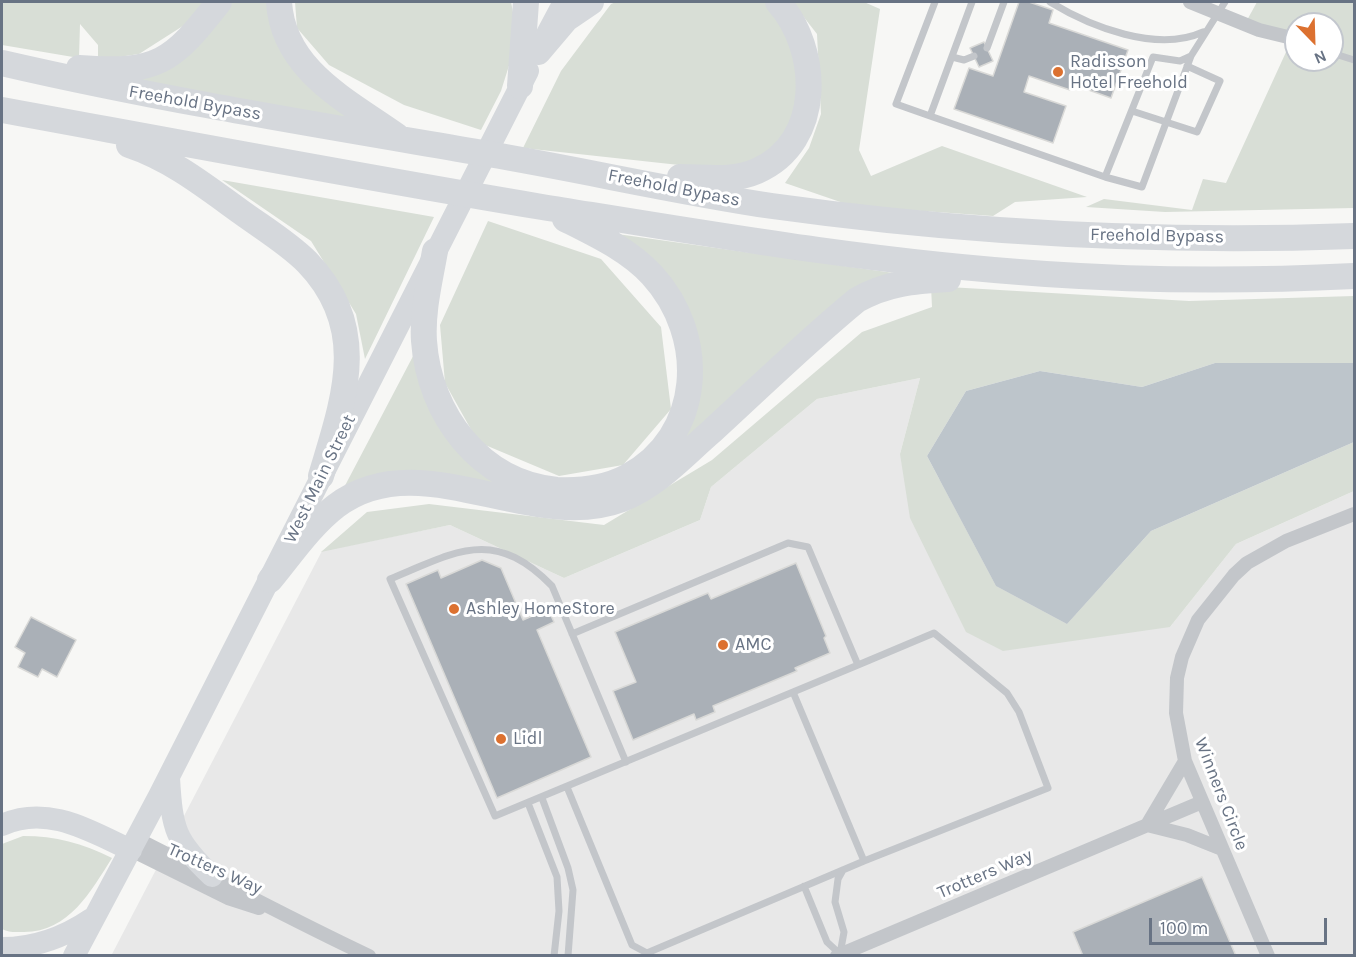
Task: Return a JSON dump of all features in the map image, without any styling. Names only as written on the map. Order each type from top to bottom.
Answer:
[{"type":"highway","points":[[2,62],[121,70],[152,65],[180,49],[219,2]]},
{"type":"highway","points":[[279,2],[289,40],[306,67],[321,83],[403,139]]},
{"type":"highway","points":[[515,95],[526,2]]},
{"type":"highway","points":[[538,52],[566,19],[591,2]]},
{"type":"highway","points":[[608,176],[734,178],[766,166],[786,149],[804,115],[809,96],[809,69],[799,32],[778,2]]},
{"type":"highway","name":"Freehold Bypass","points":[[2,62],[121,90],[771,206],[997,230],[1186,238],[1354,236]]},
{"type":"highway","points":[[2,110],[453,193],[791,247],[1042,274],[1206,280],[1354,276]]},
{"type":"highway","points":[[57,120],[152,153],[185,172],[293,250],[322,280],[342,321],[348,360],[341,408],[321,476]]},
{"type":"highway","points":[[440,241],[425,305],[424,341],[430,375],[441,405],[461,440],[492,467],[528,484],[578,490],[617,482],[641,469],[657,455],[680,423],[690,388],[689,349],[685,330],[669,297],[640,264],[598,236],[541,207]]},
{"type":"highway","points":[[270,580],[336,505],[390,484],[429,483],[559,508],[592,507],[622,499],[661,477],[846,309],[874,291],[912,280],[1042,274]]},
{"type":"main road","name":"West Main Street","points":[[74,956],[270,580],[440,241],[564,2]]},
{"type":"main road","points":[[169,776],[171,814],[178,837],[186,851],[212,876]]},
{"type":"main road","points":[[2,825],[14,819],[38,817],[63,819],[134,844]]},
{"type":"main road","points":[[2,948],[26,948],[69,934],[91,920]]},
{"type":"street","points":[[1190,2],[1222,7],[1258,30],[1284,36]]},
{"type":"street","name":"Winners Circle","points":[[1268,956],[1185,761],[1176,713],[1177,678],[1190,638],[1210,601],[1234,574],[1286,541],[1354,514]]},
{"type":"street","points":[[1185,761],[1147,825],[1187,835],[1222,849]]},
{"type":"street","name":"Trotters Way","points":[[839,955],[1202,802]]},
{"type":"street","name":"Trotters Way","points":[[134,844],[212,876],[286,917],[369,956]]},
{"type":"street","name":"Trotters Way","points":[[134,844],[228,898],[286,917]]},
{"type":"lane","points":[[935,2],[896,104],[1105,177],[1142,187],[1191,56],[1204,32],[1222,7]]},
{"type":"lane","points":[[930,117],[972,2]]},
{"type":"lane","points":[[987,48],[1004,2]]},
{"type":"lane","points":[[1050,2],[1074,17],[1143,39],[1180,39],[1204,32]]},
{"type":"lane","points":[[952,57],[964,60],[974,56]]},
{"type":"lane","points":[[1105,177],[1154,57],[1180,61],[1191,56]]},
{"type":"lane","points":[[1132,111],[1197,132],[1220,81],[1187,66]]},
{"type":"lane","points":[[572,634],[789,543],[808,547],[858,665]]},
{"type":"lane","points":[[567,788],[632,945],[647,953],[864,861],[1048,788],[1019,712],[1007,693],[934,633],[567,788],[495,816],[390,579],[462,550],[493,549],[516,557],[536,570],[552,586],[626,762]]},
{"type":"lane","points":[[793,692],[864,861]]},
{"type":"lane","points":[[542,798],[568,868],[573,890],[568,956]]},
{"type":"lane","points":[[528,803],[557,877],[559,911],[554,956]]},
{"type":"lane","points":[[839,955],[844,932],[835,902],[838,879],[843,870]]},
{"type":"lane","points":[[804,886],[827,942],[839,955]]},
{"type":"shaded area","points":[[2,2],[206,2],[186,24],[139,54],[98,60],[98,45],[80,24],[79,58],[2,45]]},
{"type":"shaded area","points":[[231,2],[274,2],[354,119],[124,80],[213,27]]},
{"type":"shaded area","points":[[295,2],[511,2],[518,37],[501,91],[481,130],[404,105],[329,65],[297,28]]},
{"type":"shaded area","points":[[616,2],[765,2],[792,33],[804,89],[786,139],[766,158],[716,169],[523,148],[561,71],[611,4]]},
{"type":"shaded area","points":[[792,2],[864,2],[880,9],[859,150],[871,176],[942,146],[1087,197],[1015,202],[993,216],[852,206],[785,183],[809,148],[821,114],[817,34]]},
{"type":"shaded area","points":[[1257,2],[1354,2],[1354,208],[1165,212],[1086,207],[1104,199],[1192,210],[1203,179],[1226,183],[1284,56],[1284,72],[1344,72],[1344,12],[1284,12],[1284,36],[1246,22]]},
{"type":"shaded area","points":[[222,180],[434,217],[365,359],[356,314],[311,241]]},
{"type":"shaded area","points":[[488,221],[601,259],[661,327],[671,409],[623,465],[559,476],[478,442],[445,383],[440,325]]},
{"type":"shaded area","points":[[610,233],[908,275],[659,468],[685,434],[690,317]]},
{"type":"shaded area","points":[[931,286],[1189,301],[1354,296],[1354,363],[1215,363],[1142,387],[1040,371],[966,391],[927,456],[996,586],[1067,624],[1151,531],[1354,442],[1354,491],[1236,544],[1170,627],[1003,651],[966,632],[910,518],[900,454],[920,378],[817,399],[711,487],[700,520],[564,578],[450,525],[321,552],[367,512],[429,504],[604,525],[712,460],[862,332],[932,307]]},
{"type":"shaded area","points":[[421,341],[429,402],[524,493],[466,485],[339,497]]},
{"type":"shaded area","points":[[1215,363],[1354,363],[1354,442],[1151,531],[1067,624],[996,586],[927,456],[966,391],[1040,371],[1142,387]]},
{"type":"shaded area","points":[[920,378],[900,454],[1170,627],[1236,544],[1354,491],[1354,955],[111,956],[322,551],[450,525],[564,578],[700,520],[711,487],[817,399]]},
{"type":"shaded area","points":[[23,836],[69,841],[112,858],[87,896],[66,917],[40,930],[10,932],[2,929],[2,844]]},
{"type":"building","name":"Radisson Hotel Freehold","points":[[1019,2],[1029,2],[1053,10],[1049,23],[1128,50],[1111,98],[1072,84],[1070,90],[1029,76],[1024,92],[1066,106],[1053,143],[954,109],[969,68],[993,76]]},
{"type":"building","points":[[984,42],[993,61],[979,67],[970,48]]},
{"type":"building","points":[[482,560],[501,568],[523,620],[548,609],[554,622],[537,630],[591,757],[497,798],[406,584],[438,570],[441,578]]},
{"type":"building","name":"AMC","points":[[796,563],[826,636],[824,638],[830,653],[795,668],[797,671],[713,706],[715,712],[696,720],[694,714],[633,740],[613,691],[636,682],[615,632],[708,593],[711,599]]},
{"type":"building","points":[[31,617],[76,640],[57,677],[42,669],[38,677],[18,667],[25,653],[15,647]]},
{"type":"building","points":[[1202,877],[1236,956],[1083,956],[1073,932]]},
{"type":"place","name":"Radisson Hotel Freehold","points":[[1058,72]]},
{"type":"place","name":"Ashley HomeStore","points":[[454,609]]},
{"type":"place","name":"AMC","points":[[723,645]]},
{"type":"place","name":"Lidl","points":[[501,739]]}]
